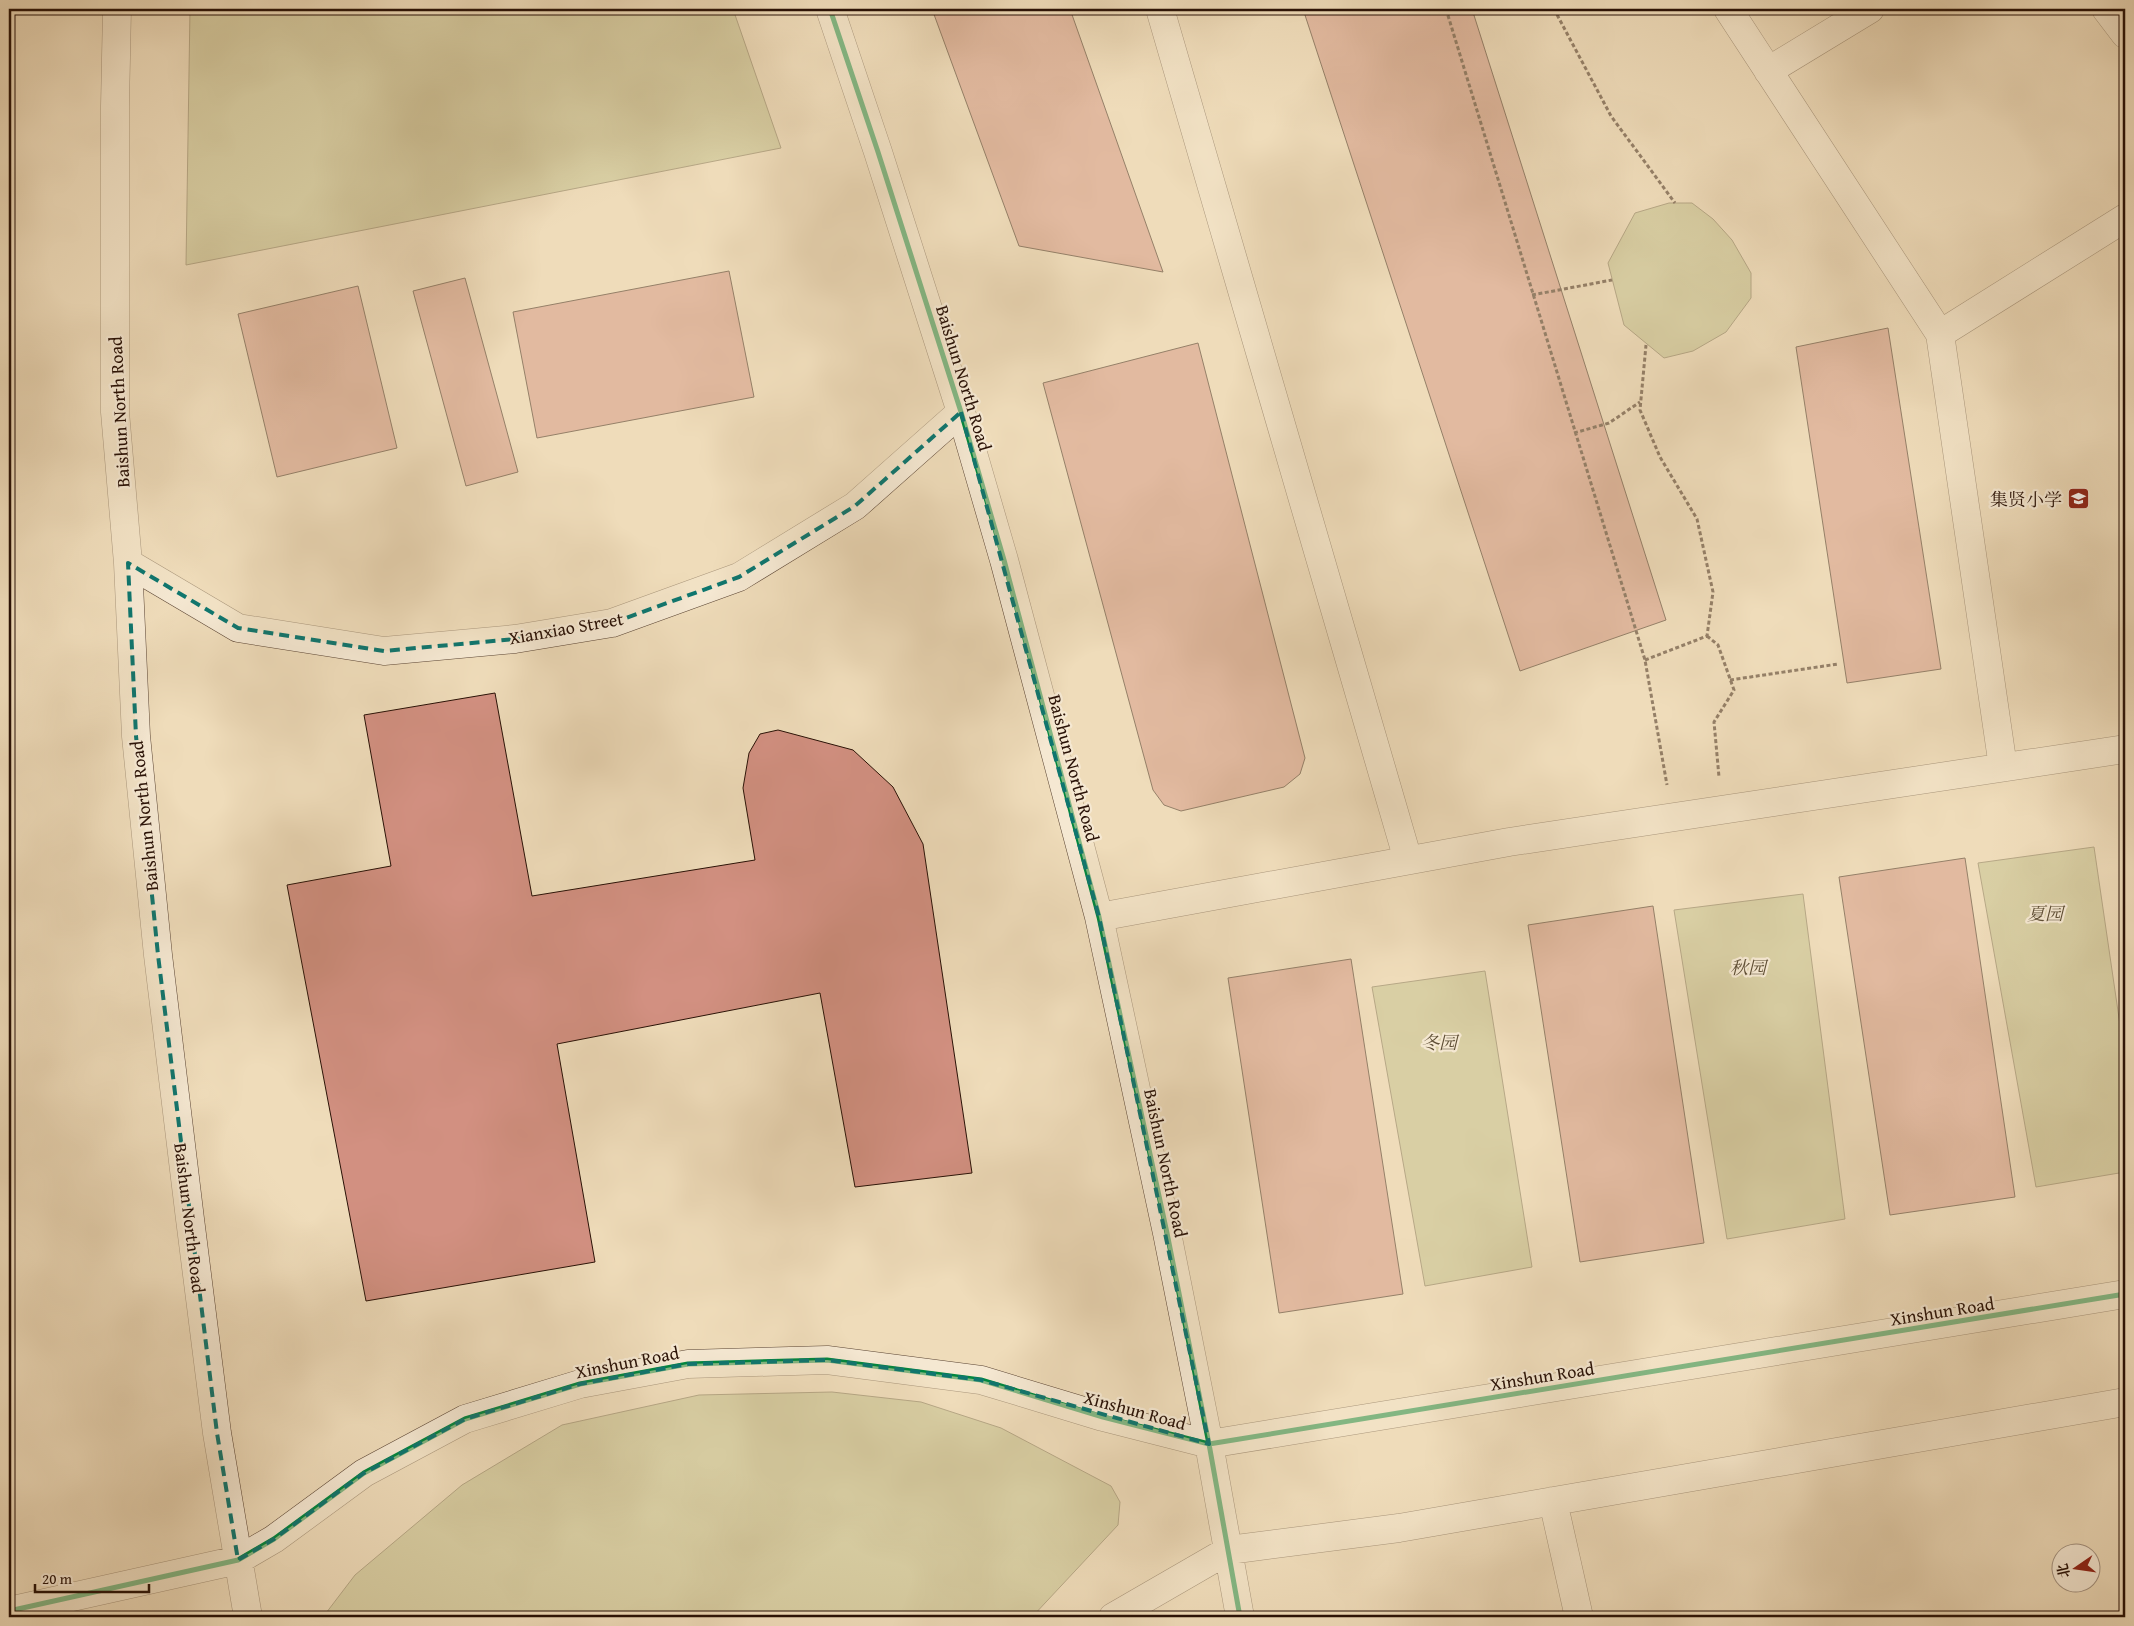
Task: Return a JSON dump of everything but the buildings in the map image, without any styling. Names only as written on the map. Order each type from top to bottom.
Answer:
[{"type":"street","name":"Baishun North Road","points":[[117,9],[115,106],[115,412],[128,563],[136,736],[158,955],[217,1433],[248,1617]]},
{"type":"street","name":"Baishun North Road","points":[[830,9],[961,412],[1004,560],[1099,916],[1134,1074],[1209,1444],[1240,1617]]},
{"type":"street","points":[[1160,9],[1408,860]]},
{"type":"street","points":[[1728,9],[1940,334],[2003,767]]},
{"type":"street","points":[[1768,71],[1870,9]]},
{"type":"street","points":[[2106,9],[2125,34]]},
{"type":"street","points":[[1940,334],[2125,218]]},
{"type":"street","name":"Xianxiao Street","points":[[128,563],[238,628],[384,651],[515,639],[612,624],[739,577],[854,506],[961,412]]},
{"type":"street","points":[[1099,916],[1509,842],[2125,749]]},
{"type":"street","name":"Xinshun Road","points":[[9,1611],[238,1560],[274,1539],[364,1473],[465,1419],[580,1384],[688,1364],[827,1360],[981,1380],[1103,1417],[1209,1444],[2125,1294]]},
{"type":"street","points":[[1113,1617],[1229,1550],[1399,1528],[2125,1402]]},
{"type":"street","points":[[1553,1501],[1579,1617]]},
{"type":"path","points":[[1446,9],[1574,433],[1645,660],[1672,818]]},
{"type":"path","points":[[1554,9],[1611,116],[1675,203]]},
{"type":"path","points":[[1532,295],[1612,280]]},
{"type":"path","points":[[1646,345],[1640,410],[1660,457],[1697,519],[1713,592],[1707,636]]},
{"type":"path","points":[[1574,433],[1609,423],[1640,402]]},
{"type":"path","points":[[1645,660],[1707,636]]},
{"type":"path","points":[[1707,636],[1718,645],[1734,690],[1714,722],[1722,810]]},
{"type":"path","points":[[1730,680],[1838,664]]},
{"type":"highlighted area","points":[[961,412],[1099,917],[1209,1444],[981,1380],[827,1360],[688,1364],[580,1384],[465,1419],[364,1473],[274,1539],[238,1560],[217,1433],[158,955],[136,736],[128,563],[238,628],[384,651],[515,639],[612,623],[739,577],[855,506]]},
{"type":"green space","points":[[190,9],[733,9],[781,148],[186,265]]},
{"type":"green space","points":[[1669,203],[1692,203],[1713,219],[1732,240],[1751,273],[1751,298],[1726,332],[1693,351],[1664,358],[1624,325],[1608,263],[1635,213]]},
{"type":"green space","name":"夏园","points":[[2094,847],[2125,1059],[2125,1172],[2036,1187],[1978,863]]},
{"type":"green space","name":"秋园","points":[[1803,894],[1845,1219],[1727,1239],[1674,910]]},
{"type":"green space","name":"冬园","points":[[1485,971],[1532,1267],[1425,1286],[1372,987]]},
{"type":"green space","points":[[832,1392],[921,1402],[1001,1428],[1111,1486],[1120,1502],[1118,1525],[1032,1617],[323,1617],[355,1575],[462,1485],[562,1425],[699,1395]]},
{"type":"cycle path","points":[[830,9],[961,412],[1004,560],[1099,917],[1167,1233],[1209,1444],[1240,1617]]},
{"type":"cycle path","points":[[9,1611],[238,1560],[274,1539],[364,1473],[465,1419],[580,1384],[688,1364],[827,1360],[981,1380],[1103,1417],[1209,1444],[2125,1294]]},
{"type":"place","name":"集贤小学","points":[[2078,499]]}]
